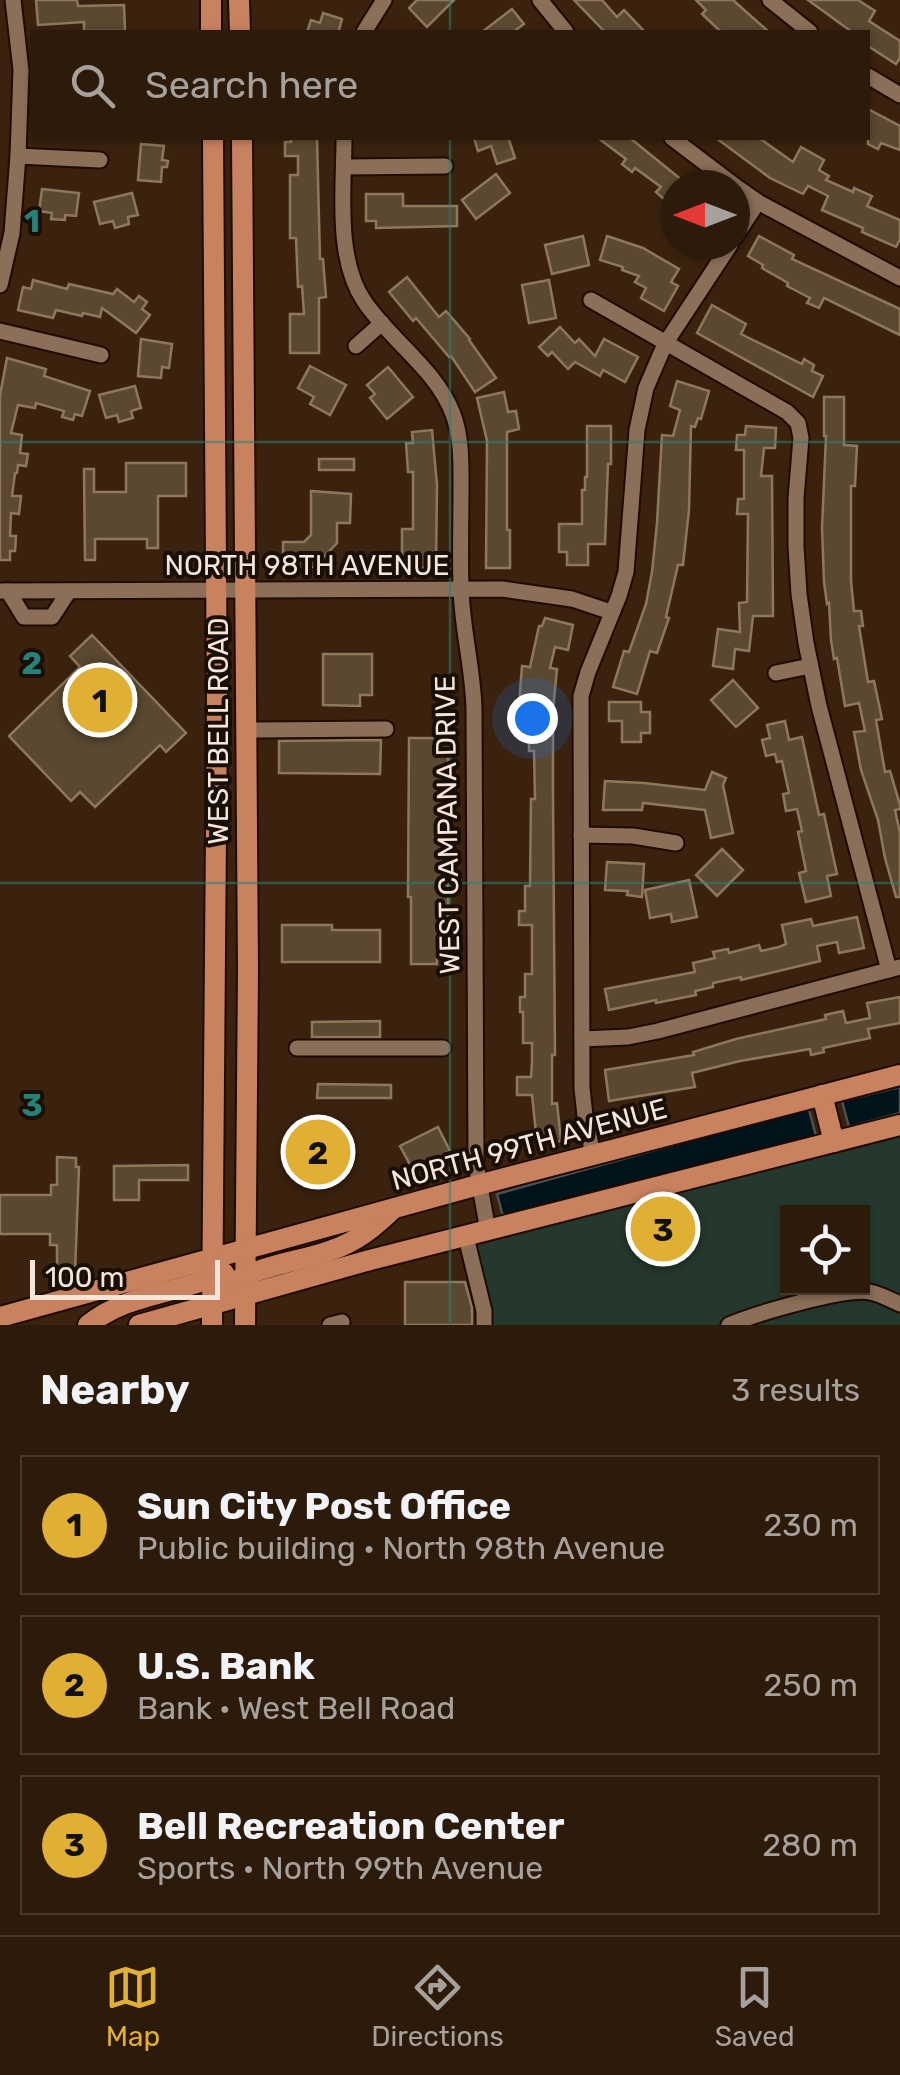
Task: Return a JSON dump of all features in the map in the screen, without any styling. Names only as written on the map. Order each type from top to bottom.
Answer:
[{"type":"main road","points":[[211,0],[212,30]]},
{"type":"main road","points":[[240,0],[240,30]]},
{"type":"main road","name":"WEST BELL ROAD","points":[[212,1315],[216,590],[213,140]]},
{"type":"main road","name":"WEST BELL ROAD","points":[[242,140],[248,1052],[245,1325]]},
{"type":"main road","name":"NORTH 99TH AVENUE","points":[[245,1250],[900,1074]]},
{"type":"main road","points":[[822,1095],[834,1142]]},
{"type":"main road","points":[[139,1325],[212,1315],[224,1287],[488,1231],[900,1125]]},
{"type":"main road","points":[[245,1285],[364,1236],[393,1209]]},
{"type":"main road","points":[[0,1320],[234,1266],[245,1250]]},
{"type":"main road","points":[[88,1325],[105,1311],[212,1269]]},
{"type":"street","points":[[0,285],[12,233],[18,156],[21,70],[13,0]]},
{"type":"street","points":[[540,0],[564,30]]},
{"type":"street","points":[[770,0],[808,30]]},
{"type":"street","points":[[365,30],[377,2]]},
{"type":"street","points":[[870,77],[900,94]]},
{"type":"street","name":"WEST CAMPANA DRIVE","points":[[344,140],[344,238],[348,266],[358,292],[431,379],[454,415],[460,443],[461,589],[474,709],[475,1152],[488,1231]]},
{"type":"street","points":[[675,140],[713,170]]},
{"type":"street","points":[[18,156],[100,160]]},
{"type":"street","points":[[344,167],[445,166]]},
{"type":"street","points":[[750,197],[900,278]]},
{"type":"street","points":[[750,215],[758,202]]},
{"type":"street","points":[[593,1155],[583,1102],[582,696],[628,559],[638,416],[650,374],[720,260]]},
{"type":"street","points":[[582,1040],[658,1032],[895,969],[810,666],[797,570],[796,498],[801,438],[798,422],[788,412],[591,300]]},
{"type":"street","points":[[356,346],[382,323]]},
{"type":"street","points":[[0,331],[102,355]]},
{"type":"street","name":"NORTH 98TH AVENUE","points":[[4,591],[502,589],[572,599],[611,612]]},
{"type":"street","points":[[4,591],[24,617],[52,618],[69,591]]},
{"type":"street","points":[[776,673],[810,666]]},
{"type":"street","points":[[246,730],[386,729]]},
{"type":"street","points":[[581,834],[676,843]]},
{"type":"street","points":[[297,1048],[443,1048]]},
{"type":"street","points":[[466,1236],[484,1325]]},
{"type":"street","points":[[729,1325],[844,1293],[869,1292],[900,1304]]},
{"type":"green space","points":[[900,1134],[900,1325],[492,1325],[492,1305],[476,1246]]},
{"type":"shaded area","points":[[900,1087],[900,1113],[849,1127],[842,1101]]},
{"type":"shaded area","points":[[806,1108],[816,1136],[504,1220],[497,1194]]},
{"type":"building","points":[[36,0],[77,0],[78,6],[124,5],[125,30],[84,30],[84,22],[38,25]]},
{"type":"building","points":[[417,0],[454,0],[427,27],[409,8]]},
{"type":"building","points":[[574,0],[602,0],[617,17],[624,10],[643,30],[603,30]]},
{"type":"building","points":[[696,0],[733,0],[767,30],[719,30],[702,14],[706,10]]},
{"type":"building","points":[[808,0],[858,0],[875,11],[869,21],[900,41],[900,58],[896,64],[870,47],[870,30],[849,30]]},
{"type":"building","points":[[512,9],[524,24],[516,30],[485,30]]},
{"type":"building","points":[[323,13],[342,19],[339,30],[308,30],[311,20],[320,23]]},
{"type":"building","points":[[870,110],[900,126],[900,150],[881,143],[878,149],[868,144]]},
{"type":"building","points":[[317,140],[320,259],[326,297],[319,298],[319,353],[290,353],[290,314],[304,314],[302,286],[298,287],[296,238],[290,238],[290,175],[298,175],[298,156],[285,156],[285,142]]},
{"type":"building","points":[[475,140],[509,140],[515,158],[497,164],[491,146],[478,151]]},
{"type":"building","points":[[601,140],[632,140],[669,170],[660,170],[660,186],[635,168],[632,172],[622,164],[626,159]]},
{"type":"building","points":[[719,140],[762,140],[793,162],[801,147],[824,160],[819,170],[829,176],[826,180],[872,196],[867,206],[900,220],[896,247],[822,210],[828,196],[808,186],[803,194],[770,178]]},
{"type":"building","points":[[141,144],[164,146],[162,160],[168,161],[167,167],[162,167],[161,182],[138,180]]},
{"type":"building","points":[[496,174],[510,193],[476,219],[462,200]]},
{"type":"building","points":[[42,189],[79,193],[76,216],[51,219],[52,213],[39,211]]},
{"type":"building","points":[[132,193],[138,215],[128,217],[129,224],[115,228],[113,221],[100,224],[94,202]]},
{"type":"building","points":[[366,194],[403,194],[403,206],[457,206],[457,226],[376,228],[376,221],[366,221]]},
{"type":"building","points":[[583,236],[589,265],[552,274],[545,245]]},
{"type":"building","points":[[607,236],[643,248],[679,269],[671,282],[678,286],[664,311],[641,298],[646,288],[635,282],[639,276],[600,260]]},
{"type":"building","points":[[759,236],[794,255],[792,259],[900,309],[900,335],[824,298],[819,308],[807,303],[810,298],[762,268],[750,252]]},
{"type":"building","points":[[407,277],[439,317],[446,311],[496,378],[475,392],[451,356],[389,292]]},
{"type":"building","points":[[33,280],[67,289],[69,284],[113,294],[117,289],[134,302],[139,296],[147,302],[142,309],[150,315],[136,333],[102,308],[100,317],[56,310],[53,318],[18,310],[23,287],[31,289]]},
{"type":"building","points":[[549,280],[556,318],[529,323],[522,285]]},
{"type":"building","points":[[712,305],[746,324],[741,334],[802,364],[804,359],[814,365],[812,371],[823,376],[813,397],[697,333]]},
{"type":"building","points":[[560,327],[595,356],[604,339],[638,357],[625,382],[603,370],[600,376],[575,362],[568,369],[552,352],[548,356],[539,347]]},
{"type":"building","points":[[141,339],[172,344],[169,368],[162,367],[161,378],[138,376]]},
{"type":"building","points":[[7,358],[46,369],[44,376],[90,391],[82,416],[75,414],[73,420],[62,417],[64,411],[36,403],[35,408],[18,405],[11,433],[22,435],[20,453],[28,454],[26,466],[18,465],[15,473],[12,496],[21,496],[19,514],[11,513],[10,536],[16,536],[15,551],[10,551],[10,560],[0,560],[0,395]]},
{"type":"building","points":[[310,366],[346,385],[330,415],[310,404],[314,397],[298,388]]},
{"type":"building","points":[[388,367],[413,397],[387,419],[370,398],[375,394],[367,385]]},
{"type":"building","points":[[677,381],[709,391],[701,419],[695,427],[691,426],[683,565],[678,565],[666,617],[669,618],[657,653],[650,651],[637,694],[613,687],[624,651],[629,652],[646,604],[657,523],[662,435],[673,436],[680,410],[670,406]]},
{"type":"building","points":[[135,386],[141,408],[131,411],[133,418],[119,422],[117,415],[106,418],[99,395]]},
{"type":"building","points":[[504,392],[508,412],[516,411],[519,429],[507,432],[510,568],[486,568],[487,441],[477,398]]},
{"type":"building","points":[[824,397],[844,397],[844,445],[857,446],[855,486],[851,486],[851,581],[854,611],[861,611],[863,626],[859,626],[868,682],[874,681],[882,719],[876,720],[885,772],[890,771],[900,805],[895,810],[900,833],[900,897],[896,897],[878,820],[861,770],[854,732],[865,731],[859,703],[845,706],[831,640],[822,528]]},
{"type":"building","points":[[587,426],[611,426],[605,544],[588,544],[588,565],[567,565],[567,552],[559,552],[559,524],[582,524]]},
{"type":"building","points":[[746,426],[776,428],[775,448],[764,448],[761,476],[772,476],[773,616],[753,616],[749,651],[735,649],[733,669],[713,666],[718,629],[740,632],[739,603],[747,602],[748,514],[737,514],[738,499],[744,499],[744,450],[736,450],[737,435],[745,435]]},
{"type":"building","points":[[432,430],[437,485],[436,568],[408,568],[408,556],[402,556],[402,529],[413,529],[413,472],[408,472],[406,443],[413,443],[412,432]]},
{"type":"building","points":[[319,459],[354,459],[354,470],[319,470]]},
{"type":"building","points":[[126,463],[186,463],[186,496],[158,496],[158,548],[147,548],[147,539],[95,539],[95,560],[85,560],[84,469],[94,469],[94,492],[126,492]]},
{"type":"building","points":[[311,491],[351,494],[350,523],[337,523],[337,543],[314,567],[288,567],[288,562],[283,562],[283,542],[304,542],[311,535]]},
{"type":"building","points":[[545,618],[573,625],[568,650],[555,647],[550,668],[557,669],[553,710],[552,1104],[557,1103],[561,1141],[537,1143],[532,1095],[517,1095],[517,1077],[531,1077],[532,1062],[532,1043],[523,1043],[520,997],[525,997],[525,974],[532,974],[532,925],[519,925],[519,911],[525,911],[525,886],[530,886],[531,799],[535,799],[529,706],[519,705],[522,666],[530,667],[539,626]]},
{"type":"building","points":[[92,635],[186,733],[166,752],[160,745],[95,807],[80,792],[71,801],[9,736],[80,667],[70,656]]},
{"type":"building","points":[[323,654],[372,654],[372,695],[360,695],[360,706],[323,705]]},
{"type":"building","points":[[733,680],[758,708],[736,727],[711,700]]},
{"type":"building","points":[[609,702],[641,702],[641,712],[650,712],[650,733],[641,733],[641,742],[622,742],[622,721],[609,721]]},
{"type":"building","points":[[785,721],[789,740],[802,737],[837,874],[827,876],[831,896],[806,902],[799,873],[806,871],[797,809],[786,811],[783,794],[789,793],[782,761],[777,762],[775,754],[766,756],[762,740],[770,738],[767,725]]},
{"type":"building","points":[[409,738],[437,738],[437,748],[448,748],[448,953],[437,953],[437,964],[411,964]]},
{"type":"building","points":[[381,740],[380,774],[279,773],[279,741]]},
{"type":"building","points":[[712,772],[726,778],[723,785],[733,833],[711,838],[705,810],[643,803],[642,810],[603,810],[605,781],[705,790]]},
{"type":"building","points":[[722,849],[743,870],[717,896],[696,875]]},
{"type":"building","points":[[607,862],[644,864],[642,897],[627,895],[628,891],[605,890]]},
{"type":"building","points":[[689,880],[697,917],[672,922],[671,914],[650,918],[645,890]]},
{"type":"building","points":[[857,917],[864,948],[839,953],[837,942],[817,946],[820,961],[713,983],[713,987],[695,991],[696,995],[609,1010],[605,989],[695,972],[693,963],[715,958],[713,952],[728,949],[729,953],[759,945],[761,951],[779,947],[786,944],[782,925],[811,919],[813,926]]},
{"type":"building","points":[[282,925],[380,930],[380,962],[282,962]]},
{"type":"building","points":[[900,997],[900,1023],[868,1029],[870,1038],[823,1048],[824,1052],[811,1055],[810,1049],[740,1061],[692,1073],[695,1087],[609,1101],[605,1070],[694,1055],[693,1052],[736,1039],[826,1019],[825,1015],[843,1011],[846,1023],[870,1018],[867,1003]]},
{"type":"building","points":[[380,1021],[380,1037],[312,1037],[312,1022]]},
{"type":"building","points":[[318,1084],[391,1085],[391,1098],[317,1098]]},
{"type":"building","points":[[320,1120],[347,1167],[316,1185],[289,1137]]},
{"type":"building","points":[[438,1127],[450,1151],[413,1170],[400,1146]]},
{"type":"building","points":[[57,1157],[76,1158],[79,1167],[75,1273],[57,1273],[57,1245],[50,1245],[50,1234],[0,1234],[0,1195],[51,1195],[51,1185],[57,1185]]},
{"type":"building","points":[[188,1165],[188,1180],[139,1180],[139,1200],[114,1200],[114,1166]]},
{"type":"building","points":[[405,1282],[465,1282],[472,1325],[405,1325]]},
{"type":"place","name":"Sun City Post Office","points":[[100,700]]},
{"type":"place","name":"U.S. Bank","points":[[318,1152]]},
{"type":"place","name":"Bell Recreation Center","points":[[663,1229]]}]
